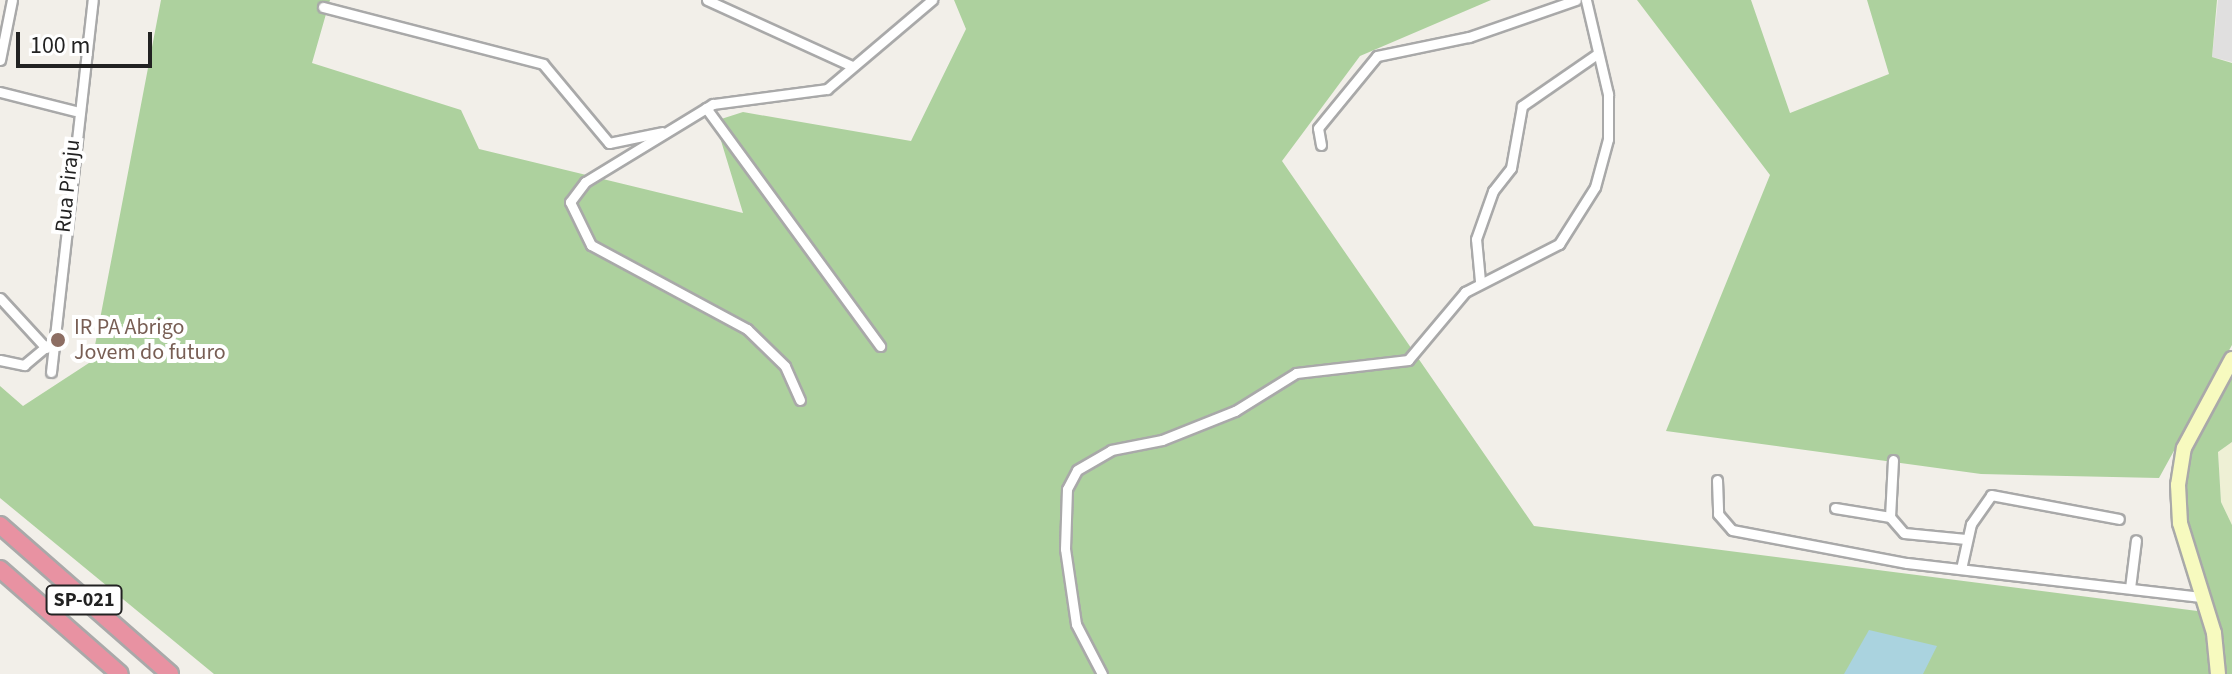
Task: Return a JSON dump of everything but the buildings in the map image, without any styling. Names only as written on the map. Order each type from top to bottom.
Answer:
[{"type":"highway","name":"SP-021","points":[[0,525],[170,674]]},
{"type":"highway","name":"SP-021","points":[[0,569],[120,674]]},
{"type":"main road","points":[[2218,674],[2203,597],[2180,523],[2178,485],[2184,448],[2232,359]]},
{"type":"street","points":[[0,60],[12,0]]},
{"type":"street","name":"Rua Piraju","points":[[51,372],[75,111],[93,0]]},
{"type":"street","points":[[707,0],[852,66]]},
{"type":"street","points":[[800,400],[785,366],[747,329],[610,257],[581,230],[574,193],[706,108],[815,94],[932,0]]},
{"type":"street","points":[[1321,145],[1318,128],[1377,56],[1469,37],[1576,0]]},
{"type":"street","points":[[1102,674],[1076,624],[1065,549],[1067,489],[1077,470],[1111,450],[1162,440],[1235,411],[1296,373],[1408,360],[1480,281],[1539,256],[1577,224],[1608,139],[1608,94],[1586,0]]},
{"type":"street","points":[[323,7],[543,64],[609,143],[666,132]]},
{"type":"street","points":[[1480,281],[1476,239],[1493,191],[1511,168],[1522,106],[1597,54]]},
{"type":"street","points":[[0,92],[75,111]]},
{"type":"street","points":[[706,108],[880,346]]},
{"type":"street","points":[[0,298],[46,348]]},
{"type":"street","points":[[0,360],[24,365],[46,348],[54,335]]},
{"type":"street","points":[[1890,517],[1893,460]]},
{"type":"street","points":[[1717,480],[1718,514],[1732,530],[1961,569],[2203,597]]},
{"type":"street","points":[[1961,569],[1966,539],[1991,495],[2119,519]]},
{"type":"street","points":[[1835,508],[1890,517],[1904,533],[1966,539]]},
{"type":"street","points":[[2130,588],[2136,540]]},
{"type":"shaded area","points":[[2218,0],[2232,0],[2232,62],[2212,57]]},
{"type":"green space","points":[[161,0],[330,0],[312,63],[461,110],[479,149],[743,213],[715,121],[743,112],[911,141],[966,29],[954,0],[1491,0],[1360,56],[1282,161],[1534,526],[2213,613],[2182,508],[2185,465],[2232,373],[2232,442],[2218,452],[2221,502],[2232,525],[2232,674],[214,674],[0,498],[0,386],[23,406],[92,361]]},
{"type":"green space","points":[[1637,0],[1751,0],[1790,113],[1889,74],[1867,0],[2217,0],[2212,57],[2232,63],[2232,345],[2159,478],[1981,474],[1666,431],[1770,175]]},
{"type":"green space","points":[[2232,442],[2232,525],[2221,502],[2218,452]]},
{"type":"water","points":[[1869,630],[1937,646],[1923,674],[1844,674]]},
{"type":"place","name":"IR PA Abrigo Jovem do futuro","points":[[58,340]]}]
